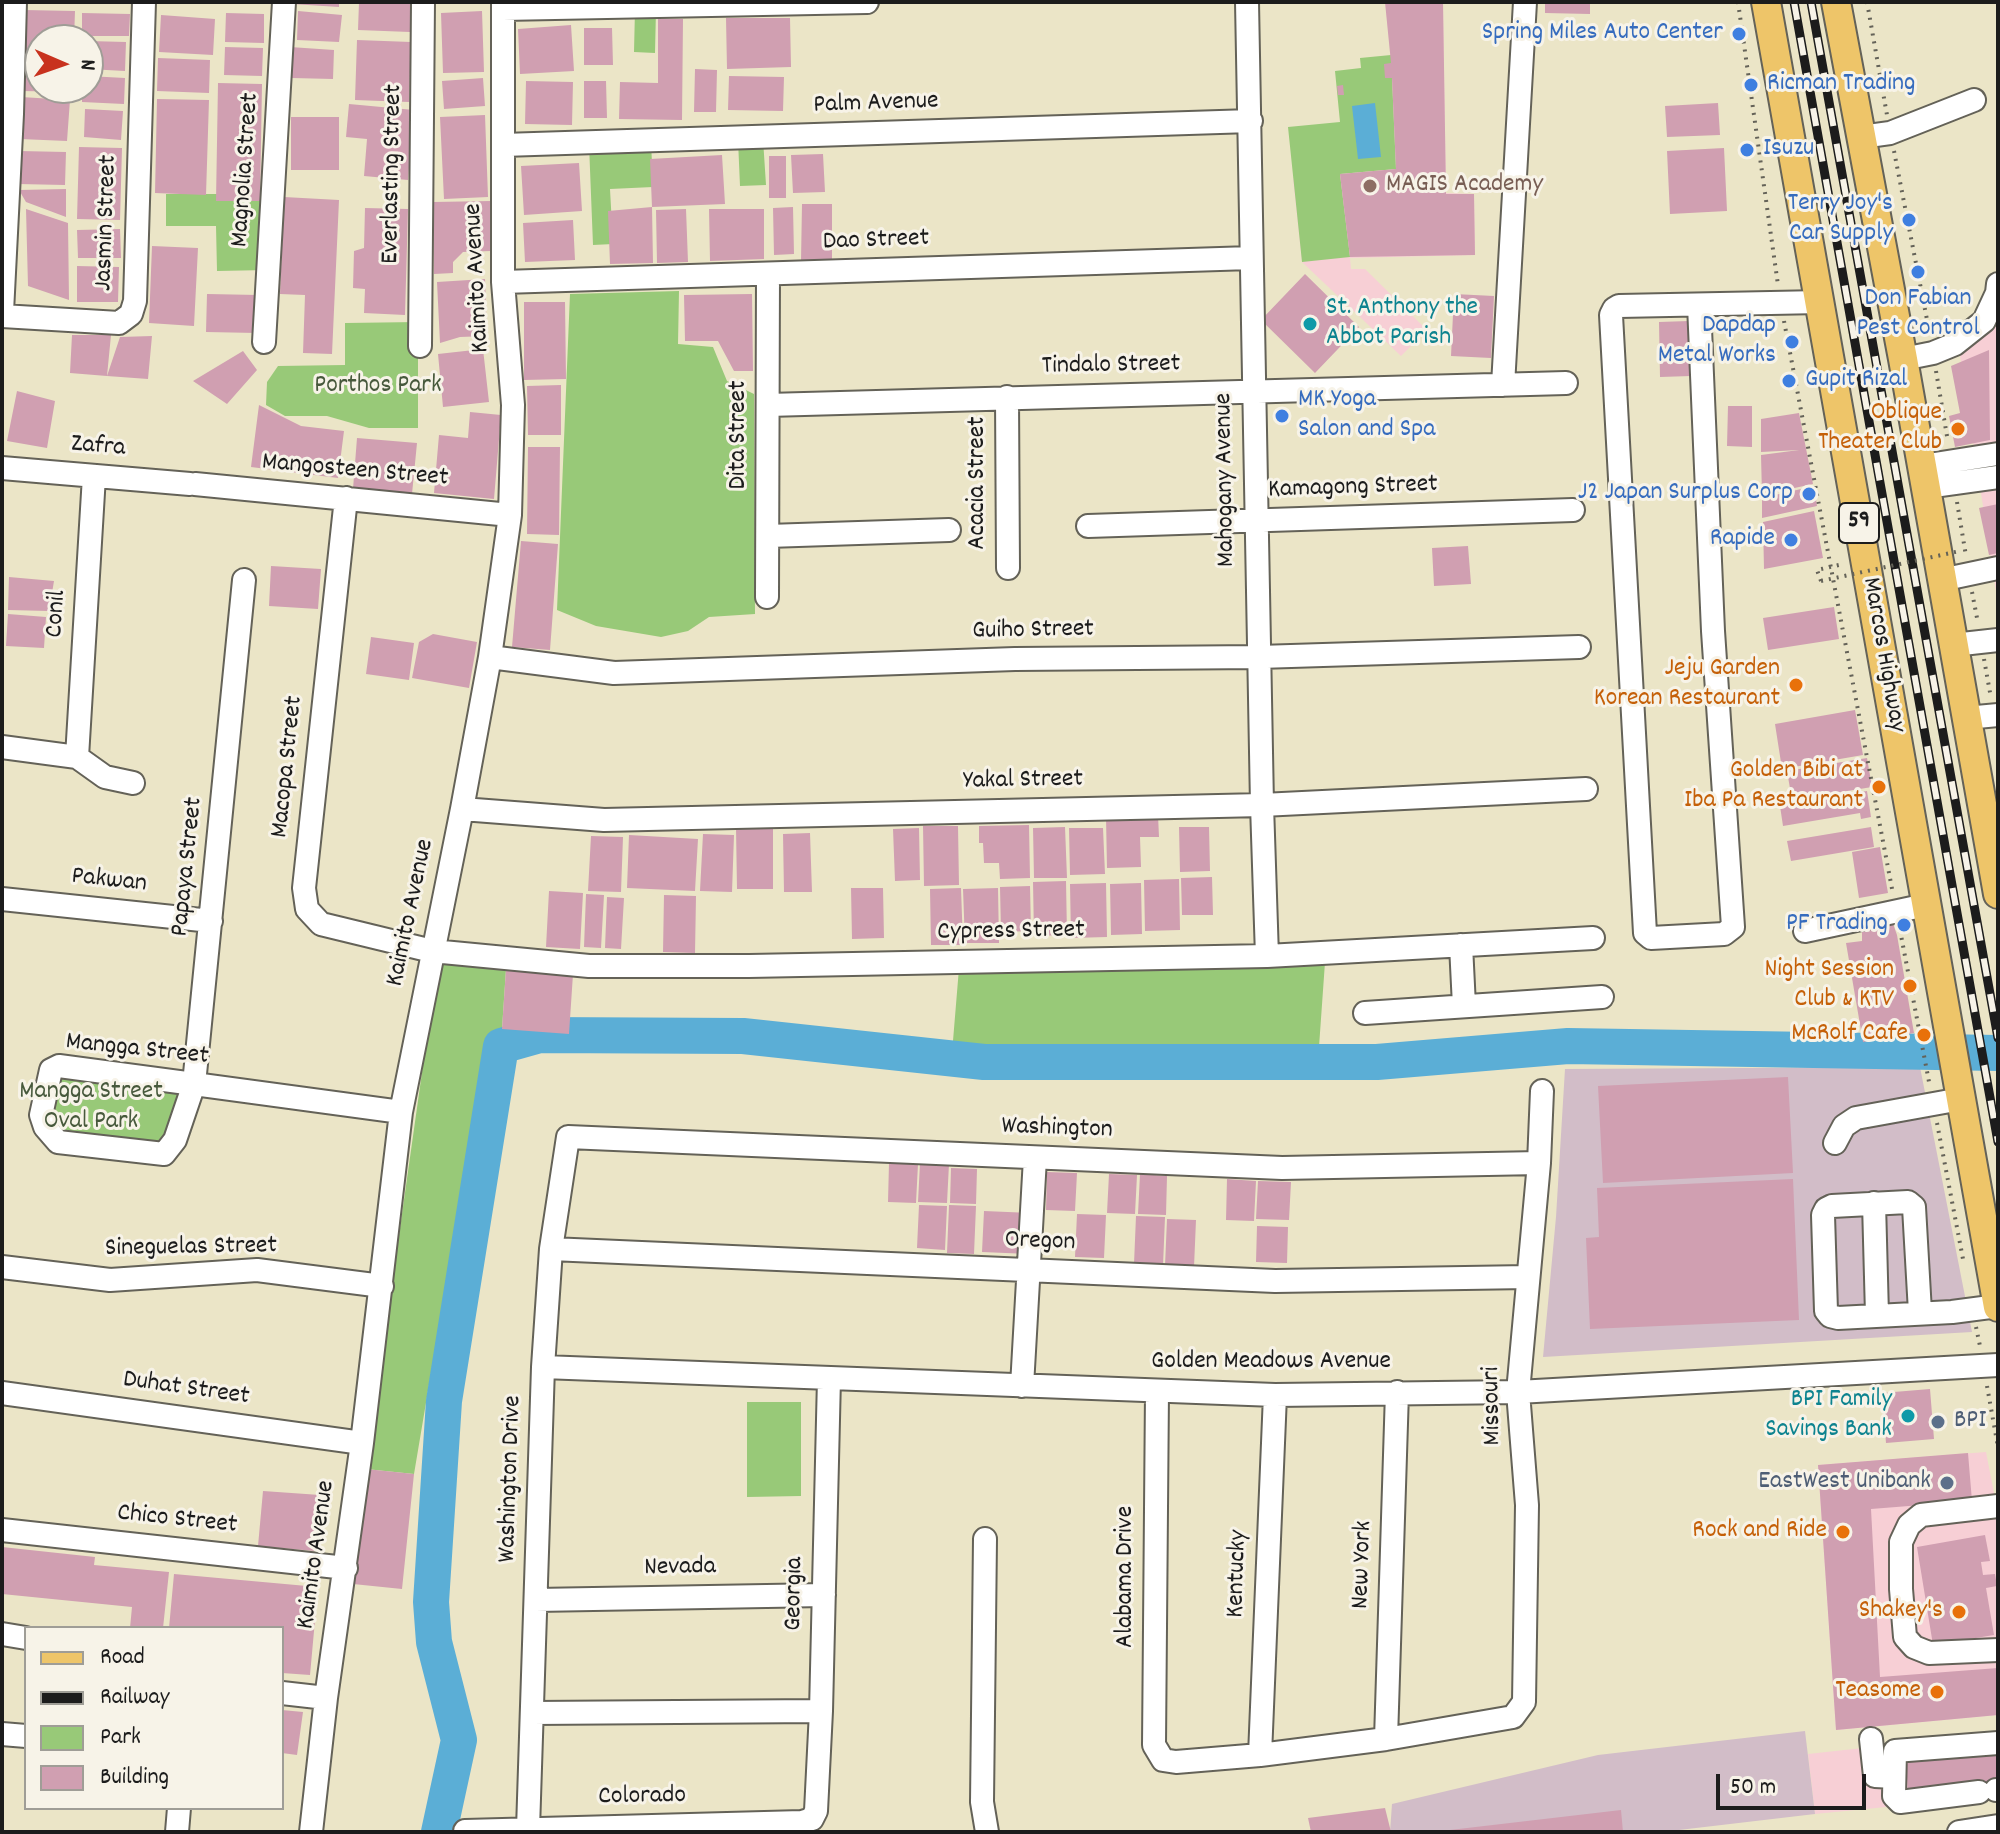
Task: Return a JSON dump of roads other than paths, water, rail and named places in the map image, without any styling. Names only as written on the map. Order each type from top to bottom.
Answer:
[{"type":"main road","name":"Marcos Highway","points":[[1766,2],[1951,1045],[1950,1093],[1990,1308]]},
{"type":"main road","points":[[1836,2],[1966,718],[1994,854],[1998,894]]},
{"type":"street","points":[[2,314],[7,113],[15,2]]},
{"type":"street","name":"Jasmin Street","points":[[2,314],[119,323],[131,314],[135,301],[144,2]]},
{"type":"street","name":"Magnolia Street","points":[[264,342],[284,2]]},
{"type":"street","name":"Everlasting Street","points":[[420,346],[423,2]]},
{"type":"street","points":[[503,5],[867,2]]},
{"type":"street","name":"Mahogany Avenue","points":[[1247,2],[1267,956]]},
{"type":"street","points":[[1503,385],[1525,2]]},
{"type":"street","name":"Kaimito Avenue","points":[[311,1832],[326,1698],[382,1286],[401,1112],[490,657],[510,515],[513,405],[503,282],[503,5]]},
{"type":"street","points":[[1861,137],[1908,127],[1974,100]]},
{"type":"street","name":"Palm Avenue","points":[[503,145],[1251,121]]},
{"type":"street","name":"Dao Street","points":[[503,282],[1251,258]]},
{"type":"street","name":"Dita Street","points":[[767,597],[768,274]]},
{"type":"street","points":[[1903,359],[1933,353],[1955,344],[1984,321],[1998,284]]},
{"type":"street","points":[[1699,305],[1713,631],[1733,927],[1724,934],[1651,938],[1645,933],[1611,315],[1619,306],[1821,302]]},
{"type":"street","name":"Tindalo Street","points":[[768,405],[1566,383]]},
{"type":"street","name":"Acacia Street","points":[[1007,397],[1008,568]]},
{"type":"street","points":[[1924,477],[1998,454]]},
{"type":"street","name":"Zafra","points":[[2,468],[192,484]]},
{"type":"street","name":"Conil","points":[[77,757],[94,476]]},
{"type":"street","points":[[1924,477],[1998,477]]},
{"type":"street","name":"Mangosteen Street","points":[[192,484],[510,515]]},
{"type":"street","name":"Macopa Street","points":[[346,498],[304,888],[307,909],[321,924],[432,951]]},
{"type":"street","name":"Kamagong Street","points":[[1088,526],[1573,510]]},
{"type":"street","points":[[768,536],[949,530]]},
{"type":"street","points":[[1941,580],[1998,568]]},
{"type":"street","name":"Papaya Street","points":[[164,1154],[175,1140],[194,1084],[244,580]]},
{"type":"street","points":[[1953,645],[1998,640]]},
{"type":"street","name":"Guiho Street","points":[[490,657],[614,673],[1015,659],[1259,657],[1579,647]]},
{"type":"street","points":[[1966,718],[1998,715]]},
{"type":"street","points":[[2,747],[77,757],[105,777],[133,783]]},
{"type":"street","name":"Yakal Street","points":[[462,809],[604,820],[1262,805],[1586,789]]},
{"type":"street","name":"Pakwan","points":[[2,899],[211,921]]},
{"type":"street","points":[[1805,931],[1926,905]]},
{"type":"street","name":"Cypress Street","points":[[432,951],[589,966],[749,966],[1267,956],[1593,938]]},
{"type":"street","points":[[1461,945],[1464,1006]]},
{"type":"street","points":[[1365,1013],[1602,997]]},
{"type":"street","name":"Mangga Street","points":[[164,1154],[58,1142],[45,1127],[41,1115],[51,1070],[59,1066],[401,1112]]},
{"type":"street","name":"Missouri","points":[[1386,1739],[1513,1717],[1524,1702],[1527,1505],[1518,1392],[1539,1163],[1542,1091]]},
{"type":"street","points":[[1835,1143],[1844,1126],[1856,1118],[1950,1093]]},
{"type":"street","name":"Washington","points":[[572,1136],[1282,1168],[1539,1163]]},
{"type":"street","name":"Washington Drive","points":[[528,1829],[543,1367],[551,1249],[565,1141],[572,1136]]},
{"type":"street","points":[[1022,1386],[1035,1158]]},
{"type":"street","points":[[1920,1312],[1914,1207],[1908,1202],[1826,1209],[1823,1215],[1826,1311],[1838,1318],[1990,1308]]},
{"type":"street","points":[[1874,1203],[1877,1315]]},
{"type":"street","name":"Oregon","points":[[551,1249],[1275,1281],[1528,1277]]},
{"type":"street","name":"Sineguelas Street","points":[[2,1267],[110,1280],[257,1270],[382,1286]]},
{"type":"street","name":"Golden Meadows Avenue","points":[[543,1367],[1275,1395],[1518,1392],[1991,1366]]},
{"type":"street","name":"Georgia","points":[[816,1811],[829,1378]]},
{"type":"street","name":"Alabama Drive","points":[[1157,1391],[1154,1745],[1163,1760],[1176,1762],[1260,1755]]},
{"type":"street","name":"New York","points":[[1386,1739],[1397,1392]]},
{"type":"street","name":"Duhat Street","points":[[2,1393],[362,1443]]},
{"type":"street","name":"Kentucky","points":[[1260,1755],[1275,1395]]},
{"type":"street","points":[[1998,1506],[1921,1515],[1909,1525],[1901,1542],[1901,1589],[1905,1637],[1914,1647],[1929,1653],[1998,1650]]},
{"type":"street","name":"Chico Street","points":[[2,1530],[346,1568]]},
{"type":"street","points":[[985,1539],[982,1802],[987,1832]]},
{"type":"street","name":"Nevada","points":[[536,1600],[824,1595]]},
{"type":"street","points":[[2,1634],[24,1638]]},
{"type":"street","points":[[284,1693],[326,1698]]},
{"type":"street","points":[[532,1713],[821,1711]]},
{"type":"street","points":[[2,1734],[24,1736]]},
{"type":"street","points":[[1260,1755],[1386,1739]]},
{"type":"street","points":[[1871,1739],[1875,1776],[1894,1777]]},
{"type":"street","points":[[1991,1791],[1900,1802],[1894,1796],[1894,1755],[1898,1750],[1998,1743]]},
{"type":"street","points":[[177,1832],[179,1810]]},
{"type":"street","name":"Colorado","points":[[465,1831],[802,1822],[812,1819],[816,1811]]},
{"type":"street","points":[[1959,1832],[1998,1826]]},
{"type":"water","points":[[1375,103],[1381,157],[1358,159],[1352,106]]},
{"type":"waterway","points":[[439,1832],[459,1740],[434,1642],[431,1602],[444,1401],[501,1046],[540,1035],[743,1036],[984,1062],[1377,1062],[1568,1046],[1998,1053]]},
{"type":"railway","points":[[1794,2],[1998,1142]]},
{"type":"railway","points":[[1811,2],[1998,1038]]},
{"type":"place","name":"Spring Miles Auto Center","points":[[1739,34]]},
{"type":"place","name":"Ricman Trading","points":[[1751,85]]},
{"type":"place","name":"Isuzu","points":[[1747,150]]},
{"type":"place","name":"MAGIS Academy","points":[[1370,186]]},
{"type":"place","name":"Terry Joy's Car Supply","points":[[1909,220]]},
{"type":"place","name":"Don Fabian Pest Control","points":[[1918,272]]},
{"type":"place","name":"St. Anthony the Abbot Parish","points":[[1310,324]]},
{"type":"place","name":"Dapdap Metal Works","points":[[1792,342]]},
{"type":"place","name":"Gupit Rizal","points":[[1789,381]]},
{"type":"place","name":"MK Yoga Salon and Spa","points":[[1282,416]]},
{"type":"place","name":"Oblique Theater Club","points":[[1958,429]]},
{"type":"place","name":"J2 Japan Surplus Corp","points":[[1809,494]]},
{"type":"place","name":"Rapide","points":[[1791,540]]},
{"type":"place","name":"Jeju Garden Korean Restaurant","points":[[1796,685]]},
{"type":"place","name":"Golden Bibi at Iba Pa Restaurant","points":[[1879,787]]},
{"type":"place","name":"PF Trading","points":[[1904,925]]},
{"type":"place","name":"Night Session Club & KTV","points":[[1910,986]]},
{"type":"place","name":"McRolf Cafe","points":[[1924,1035]]},
{"type":"place","name":"BPI Family Savings Bank","points":[[1908,1416]]},
{"type":"place","name":"BPI","points":[[1938,1422]]},
{"type":"place","name":"EastWest Unibank","points":[[1947,1483]]},
{"type":"place","name":"Rock and Ride","points":[[1843,1532]]},
{"type":"place","name":"Shakey's","points":[[1959,1612]]},
{"type":"place","name":"Teasome","points":[[1937,1692]]},
{"type":"park label","name":"Porthos Park","points":[[378,387]]},
{"type":"park label","name":"Mangga Street Oval Park","points":[[91,1108]]}]
